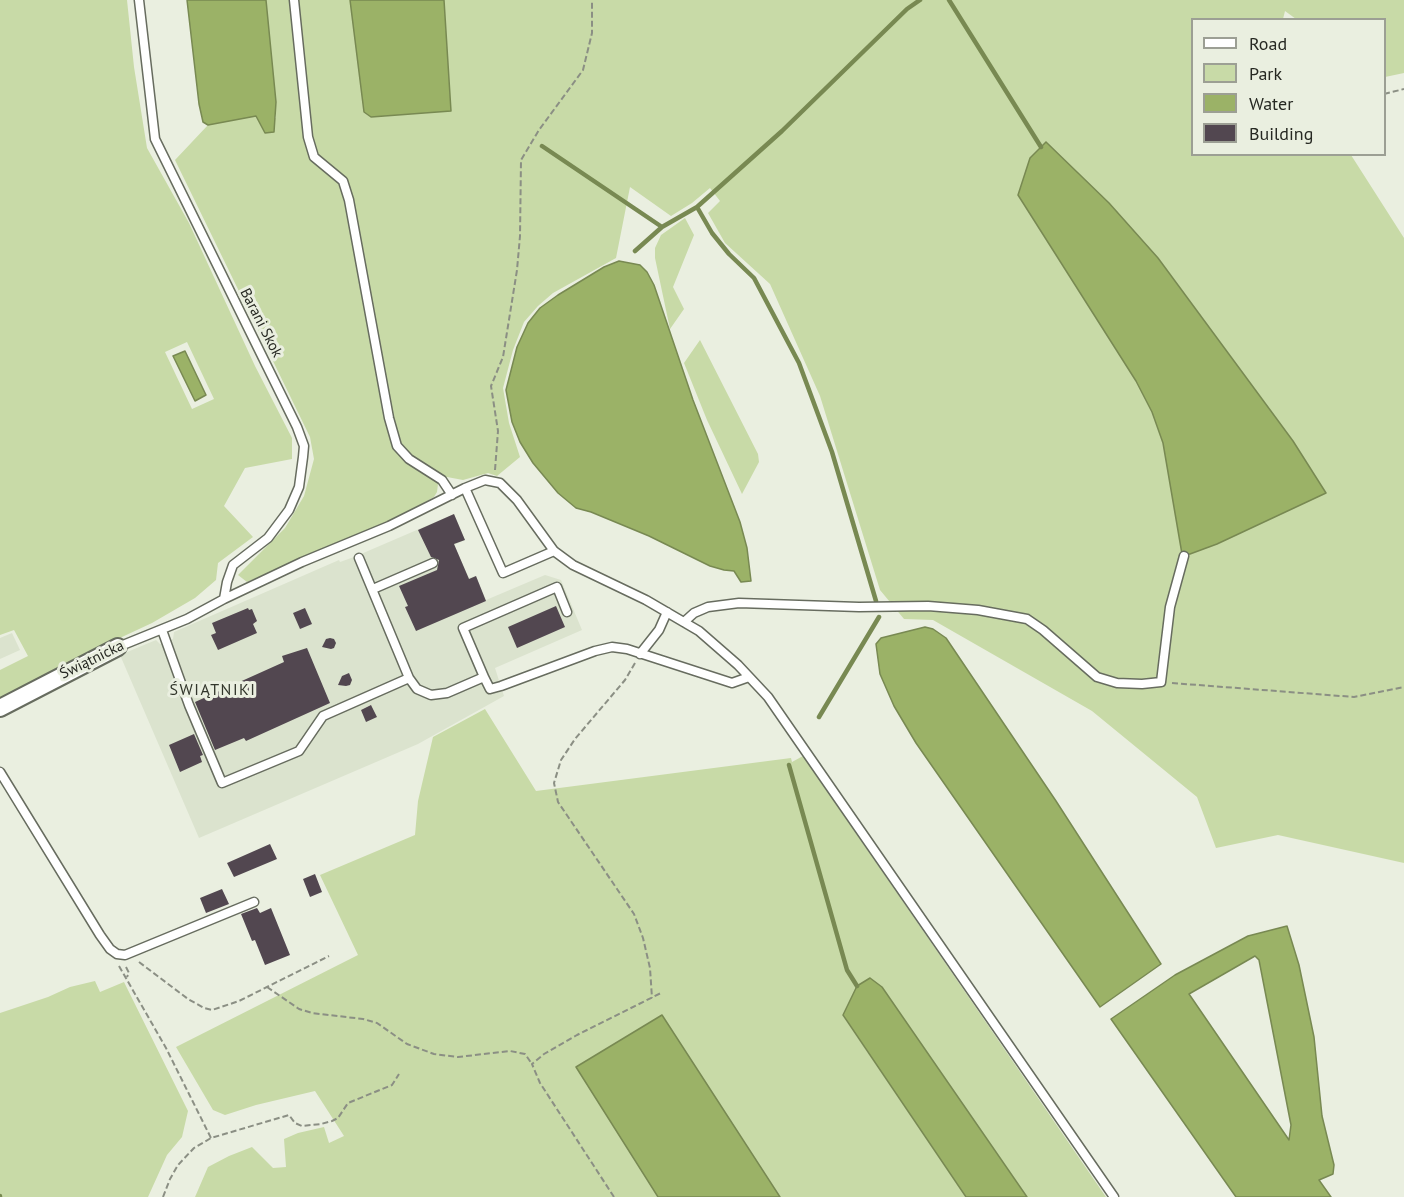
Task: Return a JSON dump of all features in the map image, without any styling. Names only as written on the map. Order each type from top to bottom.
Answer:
[{"type":"street","name":"Świątnicka","points":[[0,708],[118,647]]},
{"type":"lane","name":"Barani Skok","points":[[139,0],[155,139],[280,391],[304,446],[302,471],[289,510],[267,538],[233,565],[224,599]]},
{"type":"lane","points":[[294,0],[309,137],[314,157],[343,181],[350,200],[389,418],[397,446],[409,459],[442,480],[452,495]]},
{"type":"lane","points":[[224,599],[302,562],[389,526],[465,488],[485,480],[500,483],[517,500],[554,551],[573,565],[646,600],[699,631],[738,666],[768,698],[1114,1197]]},
{"type":"lane","points":[[465,488],[503,573],[554,551]]},
{"type":"lane","points":[[684,622],[694,613],[708,607],[739,603],[858,607],[928,606],[978,610],[1027,619],[1097,677],[1117,683],[1161,682],[1170,607],[1184,556]]},
{"type":"lane","points":[[359,558],[409,678],[417,689],[431,695],[447,693],[484,677]]},
{"type":"lane","points":[[372,589],[433,563]]},
{"type":"lane","points":[[567,612],[557,587],[463,628],[490,689],[612,647],[627,649],[732,683],[749,677]]},
{"type":"lane","name":"Świątnicka","points":[[118,647],[187,619],[224,599]]},
{"type":"lane","points":[[640,654],[659,630],[667,612]]},
{"type":"lane","points":[[162,630],[189,705],[222,783],[299,751],[323,716],[409,678]]},
{"type":"lane","points":[[0,772],[100,935],[121,955],[254,902]]},
{"type":"path","points":[[494,482],[498,431],[491,386],[503,357],[517,270],[521,160],[539,130],[583,70],[592,33],[592,0]]},
{"type":"path","points":[[1386,94],[1404,89]]},
{"type":"path","points":[[640,654],[625,680],[575,739],[561,760],[554,783],[558,802],[634,914],[643,938],[650,968],[652,998]]},
{"type":"path","points":[[1161,682],[1354,697],[1404,687]]},
{"type":"path","points":[[211,1138],[166,1048],[120,967],[121,955],[143,964],[204,1008],[222,1008],[329,956]]},
{"type":"path","points":[[120,967],[125,966],[128,969],[127,977]]},
{"type":"path","points":[[267,987],[299,1009],[377,1023],[407,1044],[434,1054],[458,1058],[510,1051],[525,1054],[540,1083],[614,1197]]},
{"type":"path","points":[[532,1064],[544,1054],[577,1035],[661,993]]},
{"type":"path","points":[[164,1197],[178,1165],[194,1148],[211,1138],[289,1115],[302,1126],[332,1121],[338,1118],[348,1103],[392,1085],[399,1074]]},
{"type":"shaded area","points":[[454,514],[465,540],[454,545],[469,578],[476,576],[486,600],[545,575],[561,580],[582,630],[495,668],[504,696],[418,744],[199,838],[120,655],[156,640],[160,644],[173,639],[174,632],[339,560],[340,562],[354,557]]},
{"type":"shaded area","points":[[12,633],[20,650],[0,659],[0,638]]},
{"type":"green space","points":[[0,0],[127,0],[134,67],[147,148],[189,223],[255,366],[292,438],[292,459],[245,468],[224,506],[253,537],[218,563],[216,580],[195,598],[152,623],[0,701],[0,670],[28,656],[14,630],[0,635]],"holes":[[[187,342],[214,399],[192,409],[165,352]]]},
{"type":"green space","points":[[266,0],[350,0],[364,112],[451,110],[444,0],[1404,0],[1404,73],[1386,77],[1386,18],[1295,18],[1285,11],[1283,18],[1191,18],[1191,156],[1352,156],[1404,238],[1404,863],[1278,835],[1216,848],[1197,797],[1092,711],[933,620],[904,619],[880,590],[820,396],[770,284],[725,243],[708,213],[720,201],[710,188],[671,216],[630,187],[616,258],[553,293],[524,322],[513,350],[503,388],[509,423],[520,457],[497,476],[488,473],[463,480],[447,477],[438,484],[434,497],[413,509],[247,582],[238,575],[285,528],[304,496],[314,459],[310,437],[175,160],[208,125],[256,116],[276,118]],"holes":[[[1046,142],[1109,203],[1158,258],[1293,441],[1326,493],[1217,544],[1190,554],[1182,554],[1163,443],[1152,412],[1136,381],[1018,195]]]},
{"type":"green space","points":[[685,218],[694,235],[673,287],[684,309],[670,329],[655,258],[655,248],[661,235]]},
{"type":"green space","points":[[700,340],[758,454],[759,462],[742,494],[707,420],[684,363]]},
{"type":"green space","points":[[485,709],[536,791],[791,758],[792,762],[803,756],[1106,1197],[1027,1197],[882,987],[843,1016],[966,1197],[195,1197],[208,1167],[229,1156],[252,1147],[273,1168],[286,1167],[284,1139],[324,1127],[329,1143],[344,1136],[315,1091],[225,1115],[213,1110],[176,1047],[358,955],[320,875],[415,835],[418,801],[433,737]]},
{"type":"green space","points":[[95,981],[100,992],[124,982],[188,1111],[182,1137],[167,1155],[148,1197],[0,1197],[0,1013],[70,987]]},
{"type":"water","points":[[187,0],[266,0],[276,102],[274,132],[265,133],[256,116],[208,125],[203,122]]},
{"type":"water","points":[[350,0],[444,0],[451,111],[371,117],[364,112]]},
{"type":"water","points":[[1046,142],[1109,203],[1158,258],[1293,441],[1326,493],[1217,544],[1190,554],[1182,554],[1163,443],[1152,412],[1136,381],[1018,195],[1030,158]]},
{"type":"water","points":[[619,261],[640,265],[654,285],[693,400],[740,522],[747,548],[751,581],[741,582],[734,571],[710,566],[649,536],[576,508],[558,493],[533,463],[520,442],[512,422],[506,390],[517,347],[528,323],[540,308],[558,295],[604,267]]},
{"type":"water","points":[[185,351],[206,395],[195,401],[173,356]]},
{"type":"water","points":[[925,627],[933,629],[946,638],[1056,801],[1161,964],[1100,1007],[916,743],[894,706],[880,674],[876,644],[881,638]]},
{"type":"water","points":[[1287,926],[1299,965],[1314,1037],[1322,1116],[1334,1165],[1333,1174],[1319,1180],[1331,1197],[1236,1197],[1111,1019],[1175,975],[1248,936]],"holes":[[[1255,956],[1259,960],[1291,1125],[1289,1140],[1189,994]]]},
{"type":"water","points":[[870,978],[882,987],[1027,1197],[966,1197],[843,1015],[857,986]]},
{"type":"water","points":[[662,1015],[780,1197],[658,1197],[576,1067]]},
{"type":"building","points":[[454,514],[465,540],[454,544],[469,579],[476,576],[486,601],[416,631],[405,607],[408,606],[399,586],[437,570],[439,560],[431,557],[418,530]]},
{"type":"building","points":[[556,606],[565,627],[517,648],[508,627]]},
{"type":"building","points":[[248,608],[252,609],[257,621],[253,624],[257,633],[218,650],[211,635],[216,633],[212,623]]},
{"type":"building","points":[[305,608],[312,624],[300,629],[293,613]]},
{"type":"building","points":[[330,638],[336,643],[334,648],[322,647],[326,639]]},
{"type":"building","points":[[307,648],[330,703],[246,741],[244,738],[215,750],[195,702],[284,662],[282,656]]},
{"type":"building","points":[[349,673],[352,680],[350,685],[338,685],[342,676]]},
{"type":"building","points":[[371,705],[377,717],[366,722],[361,710]]},
{"type":"building","points":[[194,734],[203,755],[200,756],[202,762],[180,772],[169,745]]},
{"type":"building","points":[[270,844],[277,859],[234,877],[227,863]]},
{"type":"building","points":[[315,874],[322,892],[310,897],[303,879]]},
{"type":"building","points":[[222,889],[229,904],[206,913],[200,898]]},
{"type":"building","points":[[257,908],[260,913],[271,908],[290,955],[265,965],[241,914]]},
{"type":"waterway","points":[[635,251],[662,227],[697,207],[782,131],[907,9],[920,0]]},
{"type":"waterway","points":[[949,0],[1041,147]]},
{"type":"waterway","points":[[542,146],[662,227]]},
{"type":"waterway","points":[[697,207],[712,233],[729,254],[754,278],[799,363],[832,452],[876,601]]},
{"type":"waterway","points":[[819,717],[879,617]]},
{"type":"waterway","points":[[789,765],[847,970],[857,986]]},
{"type":"district","name":"ŚWIĄTNIKI","points":[[213,690]]}]
